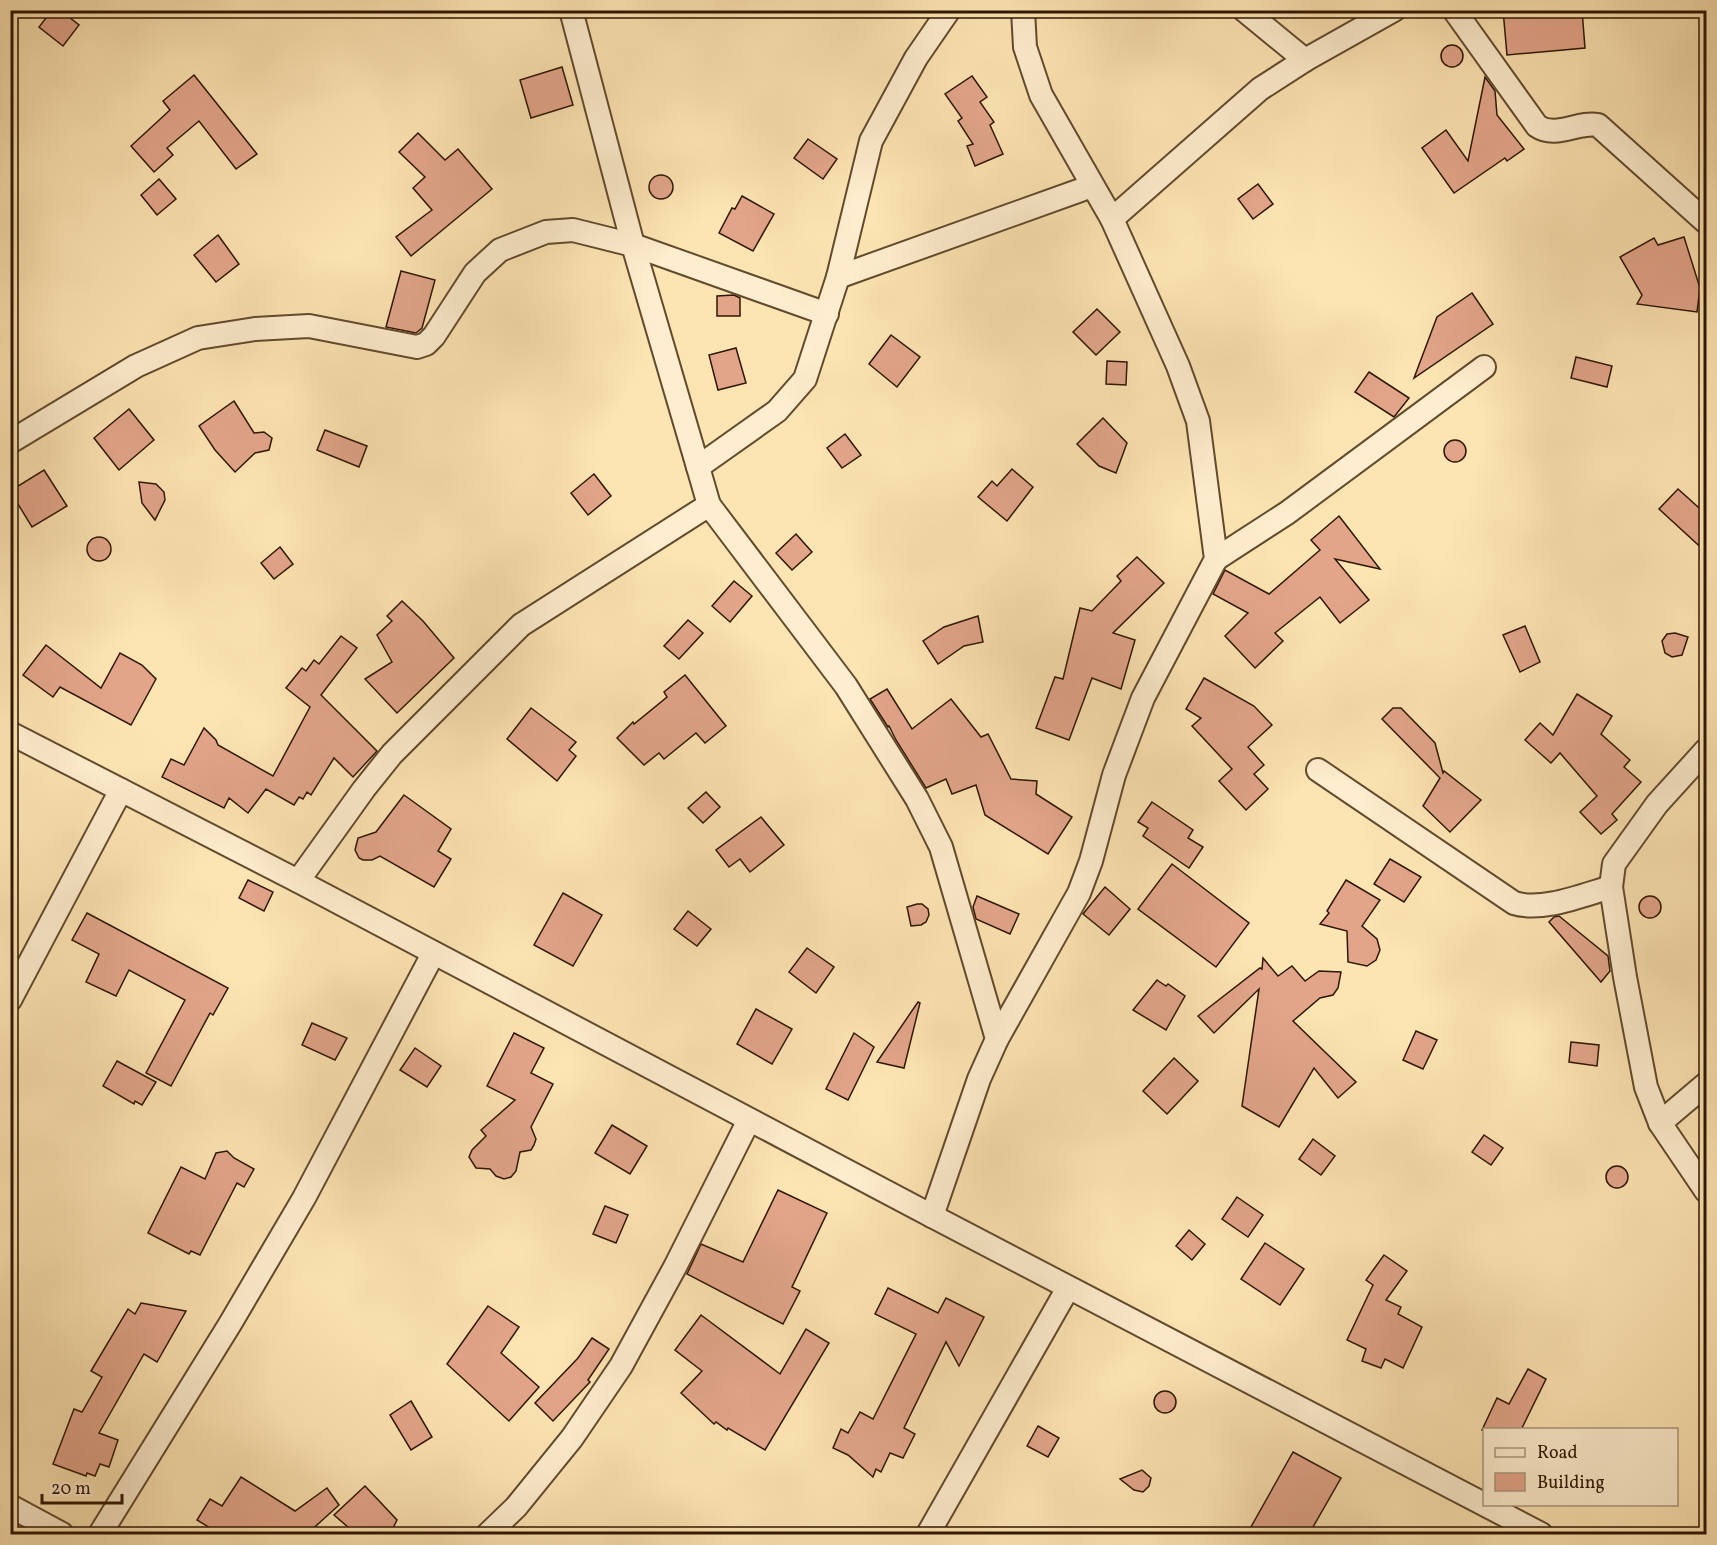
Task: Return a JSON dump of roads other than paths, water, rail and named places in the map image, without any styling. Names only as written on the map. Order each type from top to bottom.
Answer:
[{"type":"street","points":[[571,10],[633,245],[709,504],[846,686],[917,799],[941,847],[997,1039]]},
{"type":"street","points":[[698,467],[777,411],[805,379],[838,277],[871,141],[916,58],[949,10]]},
{"type":"street","points":[[1023,10],[1025,47],[1041,95],[1112,219],[1178,366],[1198,421],[1216,559]]},
{"type":"street","points":[[1244,10],[1305,60]]},
{"type":"street","points":[[1112,219],[1260,89],[1305,60],[1394,10]]},
{"type":"street","points":[[1454,10],[1537,126],[1551,132],[1590,123],[1598,124],[1707,222]]},
{"type":"street","points":[[838,277],[1092,186]]},
{"type":"street","points":[[10,442],[136,366],[198,338],[255,329],[309,326],[417,347],[426,344],[434,336],[475,273],[500,250],[546,232],[573,230],[633,245],[827,314]]},
{"type":"street","points":[[932,1216],[979,1079],[997,1039],[1079,893],[1091,861],[1114,775],[1143,698],[1216,559],[1287,513],[1484,367]]},
{"type":"street","points":[[298,881],[392,754],[521,625],[709,504]]},
{"type":"street","points":[[10,733],[298,881],[433,954],[1483,1504]]},
{"type":"street","points":[[1707,750],[1657,804],[1614,864],[1611,887],[1646,1087],[1660,1124],[1707,1191]]},
{"type":"street","points":[[1318,770],[1514,903],[1526,907],[1543,905],[1611,887]]},
{"type":"street","points":[[10,1000],[121,790]]},
{"type":"street","points":[[100,1534],[230,1324],[304,1198],[433,954]]},
{"type":"street","points":[[1660,1124],[1707,1084]]},
{"type":"street","points":[[489,1534],[516,1507],[572,1438],[621,1366],[675,1267],[749,1120]]},
{"type":"street","points":[[928,1534],[1068,1287]]},
{"type":"street","points":[[10,1506],[62,1534]]},
{"type":"street","points":[[1487,1506],[1541,1534]]}]
